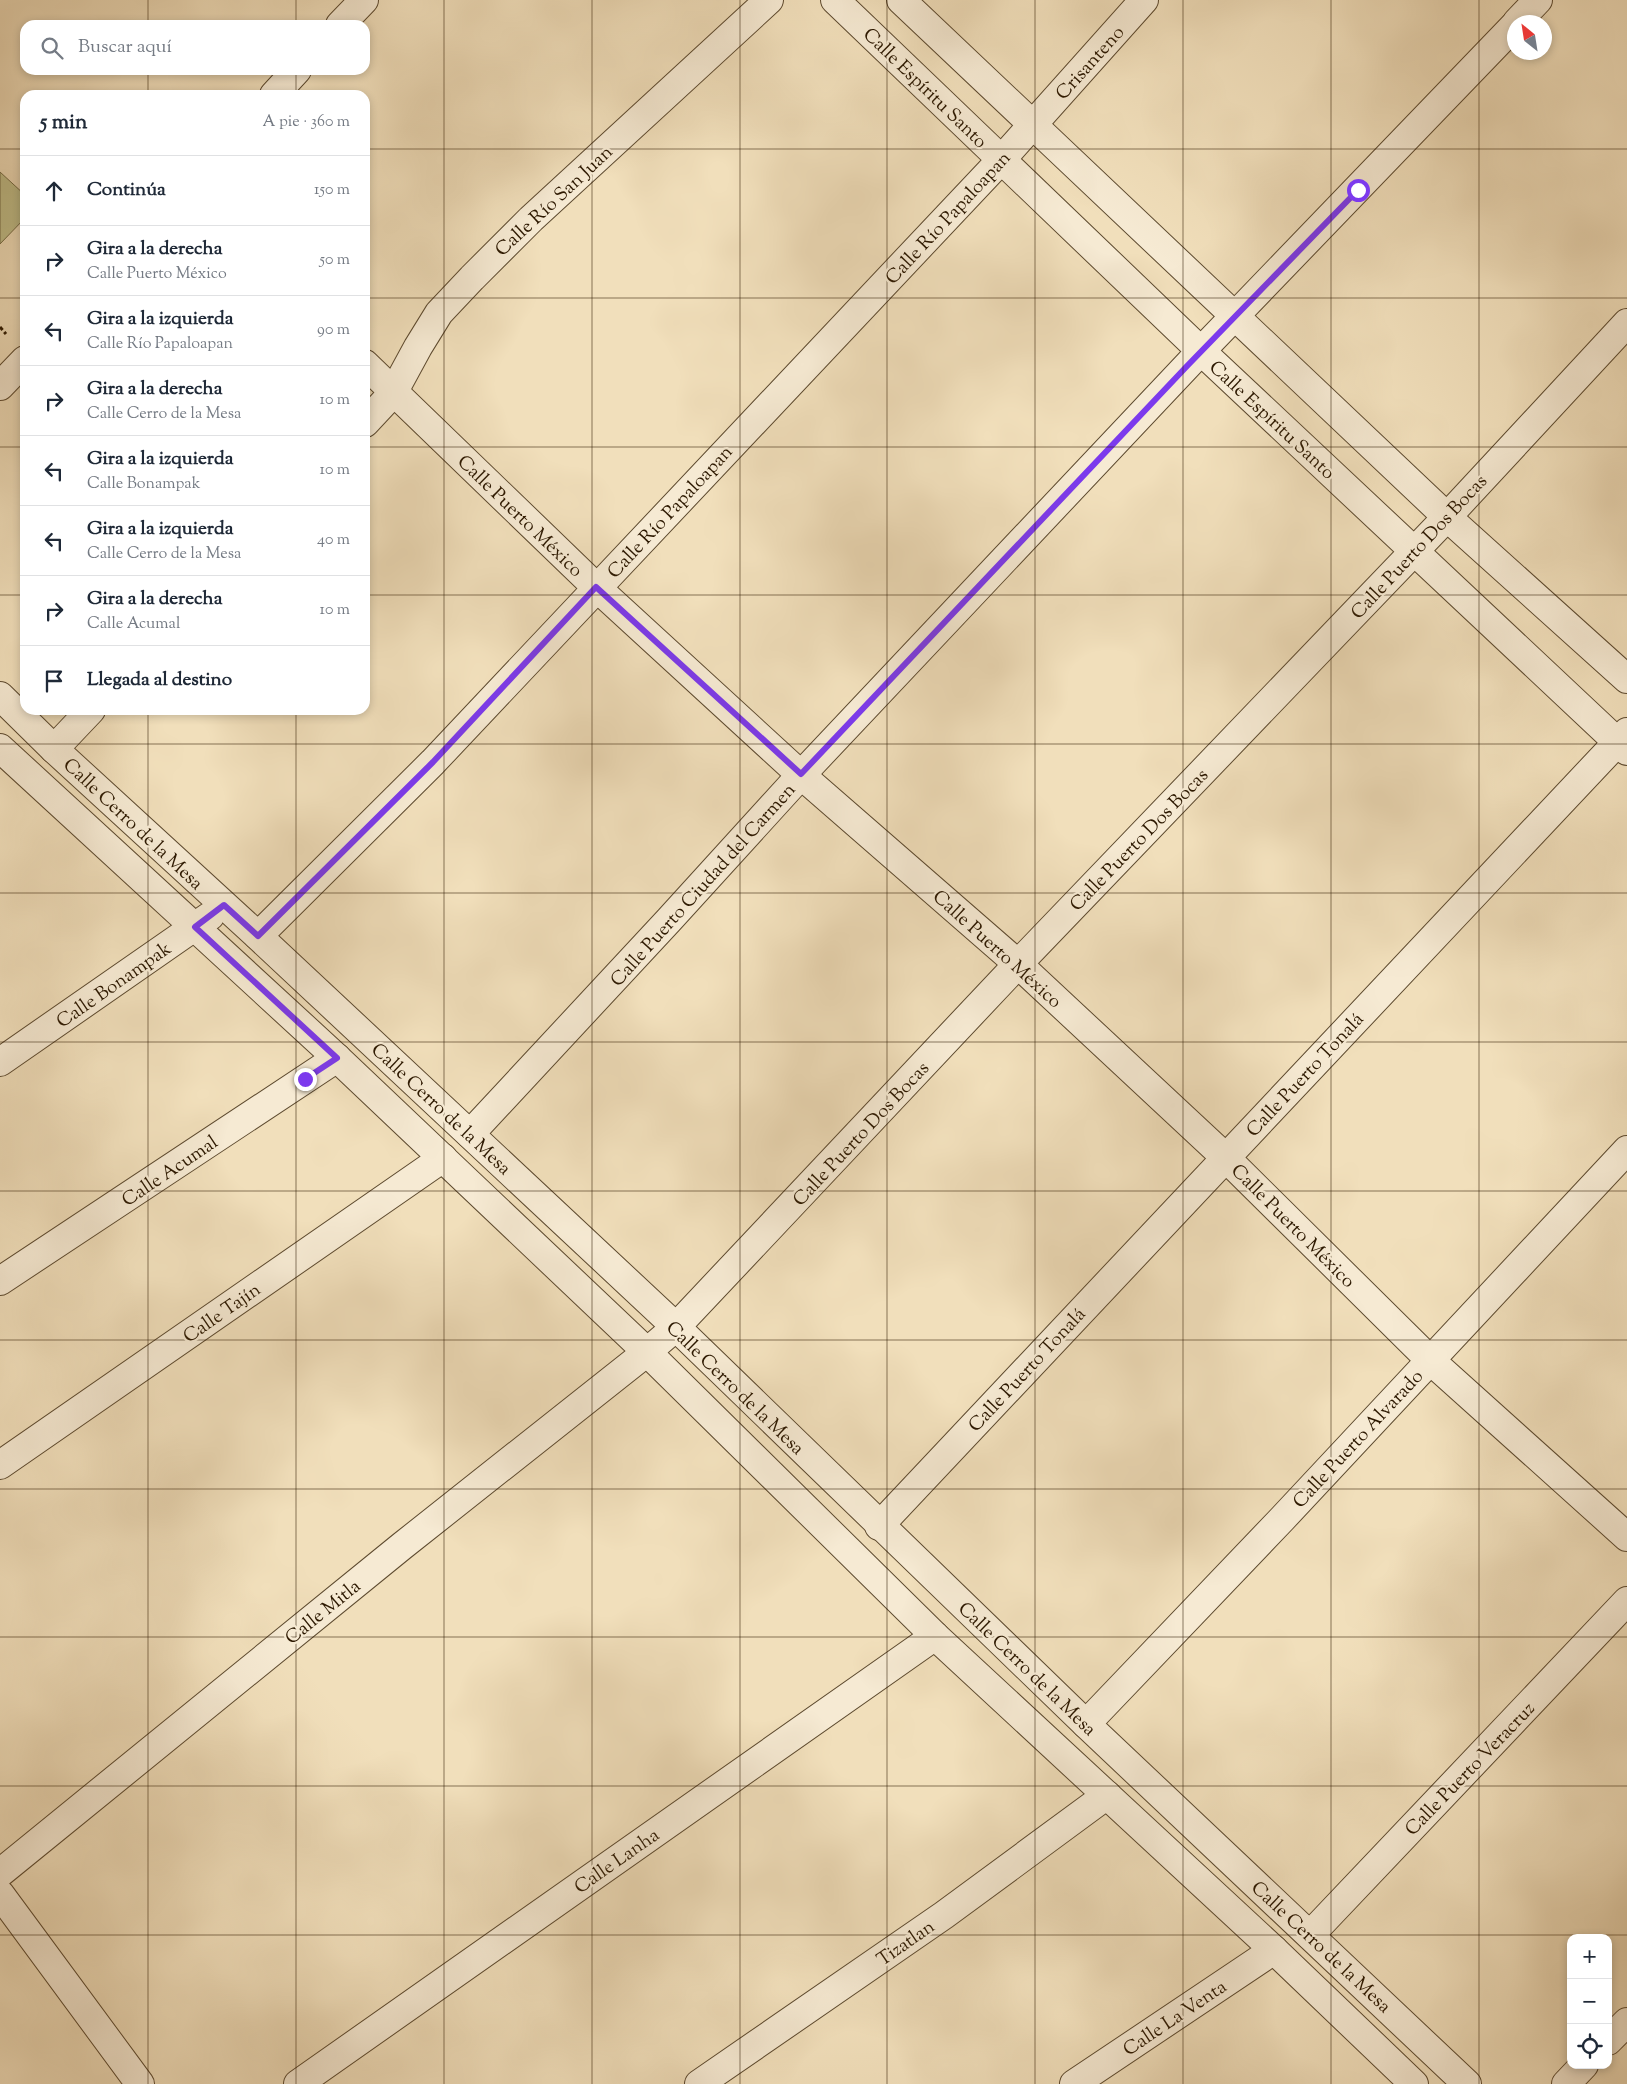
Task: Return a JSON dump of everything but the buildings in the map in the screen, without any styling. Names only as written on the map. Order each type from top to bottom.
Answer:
[{"type":"street","points":[[345,20],[364,0]]},
{"type":"street","name":"Calle Río San Juan","points":[[370,418],[394,393],[418,346],[439,313],[472,278],[530,219],[769,0]]},
{"type":"street","name":"Calle Espíritu Santo","points":[[835,0],[1201,351],[1414,551],[1624,742]]},
{"type":"street","points":[[901,0],[1447,517],[1627,679]]},
{"type":"street","name":"Crisanteno","points":[[1033,124],[1144,0]]},
{"type":"street","points":[[1524,15],[1538,0]]},
{"type":"street","name":"Calle Puerto Ciudad del Carmen","points":[[470,1134],[670,920],[801,774],[1201,351],[1507,33]]},
{"type":"street","points":[[279,90],[292,75]]},
{"type":"street","name":"Calle Río Papaloapan","points":[[258,936],[433,762],[1033,124]]},
{"type":"street","name":"Calle Puerto Dos Bocas","points":[[647,1352],[676,1327],[809,1188],[1018,964],[1447,517],[1627,322]]},
{"type":"street","points":[[0,386],[20,365]]},
{"type":"street","name":"Calle Puerto México","points":[[370,369],[596,587],[801,774],[1018,964],[1226,1157],[1430,1360],[1627,1537]]},
{"type":"street","name":"Calle Cerro de la Mesa","points":[[0,696],[54,749],[258,936],[676,1327],[879,1526],[1467,2084]]},
{"type":"street","points":[[54,749],[86,715]]},
{"type":"street","name":"Calle Puerto Tonalá","points":[[879,1526],[1226,1157],[1624,742]]},
{"type":"street","name":"Calle Cerro de la Mesa","points":[[0,748],[443,1158],[647,1352],[935,1636],[1274,1950],[1414,2084]]},
{"type":"street","name":"Calle Bonampak","points":[[0,1062],[224,905]]},
{"type":"street","name":"Calle Acumal","points":[[0,1281],[337,1058]]},
{"type":"street","name":"Calle Puerto Alvarado","points":[[1086,1724],[1282,1519],[1627,1150]]},
{"type":"street","name":"Calle Tajín","points":[[0,1465],[443,1158]]},
{"type":"street","name":"Calle Mitla","points":[[0,1873],[402,1546],[647,1352]]},
{"type":"street","name":"Calle Puerto Veracruz","points":[[1310,1934],[1627,1601]]},
{"type":"street","name":"Calle Lanha","points":[[298,2084],[935,1636]]},
{"type":"street","name":"Tizatlan","points":[[699,2084],[944,1915],[1107,1795]]},
{"type":"street","points":[[0,1894],[140,2084]]},
{"type":"street","name":"Calle La Venta","points":[[1074,2084],[1274,1950]]},
{"type":"street","points":[[1612,2037],[1627,2022]]},
{"type":"street","points":[[1566,2084],[1580,2069]]},
{"type":"shaded area","points":[[0,172],[20,190],[20,223],[0,244]]},
{"type":"route","points":[[305,1079],[337,1058],[195,927],[224,905],[258,936],[433,762],[596,587],[801,774],[1188,365],[1358,190]]}]
